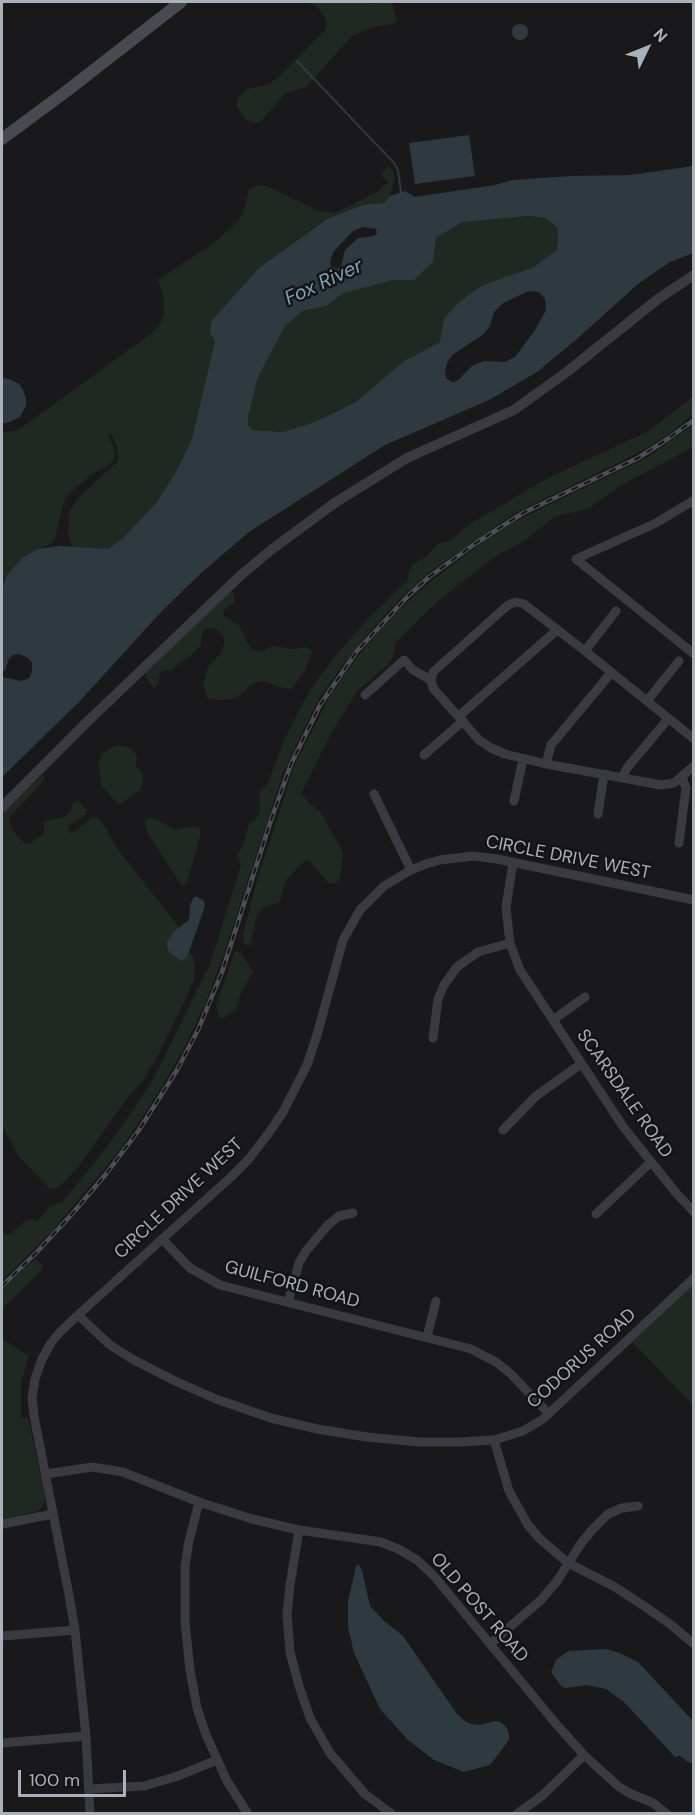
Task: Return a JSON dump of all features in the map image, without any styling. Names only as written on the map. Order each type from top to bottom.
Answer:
[{"type":"main road","points":[[2,139],[180,2]]},
{"type":"street","points":[[2,807],[224,591],[271,550],[336,502],[407,458],[514,410],[568,371],[658,299],[693,275]]},
{"type":"street","points":[[693,500],[656,523],[576,559],[693,654]]},
{"type":"street","points":[[693,739],[585,651],[524,604],[516,602],[508,605],[433,672],[431,680],[433,688],[479,740],[491,748],[523,759],[661,785],[674,783],[693,765]]},
{"type":"street","points":[[585,651],[616,611]]},
{"type":"street","points":[[424,755],[557,630]]},
{"type":"street","points":[[365,695],[404,660],[413,670],[431,680]]},
{"type":"street","points":[[647,701],[679,661]]},
{"type":"street","points":[[546,764],[551,745],[611,672]]},
{"type":"street","points":[[622,778],[627,768],[668,719]]},
{"type":"street","points":[[514,801],[523,759]]},
{"type":"street","points":[[597,814],[604,774]]},
{"type":"street","points":[[679,843],[686,788],[682,777]]},
{"type":"street","points":[[374,794],[411,870]]},
{"type":"street","name":"CIRCLE DRIVE WEST","points":[[90,1814],[86,1736],[75,1630],[32,1397],[42,1359],[51,1343],[78,1314],[231,1177],[248,1160],[273,1127],[307,1065],[343,940],[350,926],[370,899],[384,886],[411,870],[440,860],[462,857],[497,859],[693,900]]},
{"type":"street","name":"SCARSDALE ROAD","points":[[513,863],[506,907],[510,943],[520,970],[624,1128],[693,1212]]},
{"type":"street","points":[[433,1038],[438,999],[444,985],[457,968],[478,952],[510,943]]},
{"type":"street","name":"SCARSDALE ROAD","points":[[553,1020],[585,998]]},
{"type":"street","points":[[503,1130],[536,1096],[581,1064]]},
{"type":"street","points":[[596,1214],[651,1162]]},
{"type":"street","points":[[288,1302],[299,1263],[306,1251],[328,1225],[339,1216],[353,1214]]},
{"type":"street","name":"GUILFORD ROAD","points":[[162,1239],[190,1268],[232,1289],[471,1349],[496,1362],[510,1373],[549,1414]]},
{"type":"street","name":"CODORUS ROAD","points":[[78,1314],[110,1345],[134,1360],[175,1382],[271,1418],[316,1429],[367,1437],[460,1442],[494,1440],[522,1431],[549,1414],[693,1278]]},
{"type":"street","points":[[427,1337],[436,1301]]},
{"type":"street","points":[[494,1440],[508,1491],[517,1508],[539,1538],[568,1563],[615,1587],[646,1607],[693,1644]]},
{"type":"street","name":"OLD POST ROAD","points":[[46,1473],[92,1467],[123,1472],[199,1502],[252,1519],[299,1530],[381,1542],[399,1550],[417,1560],[449,1593],[584,1755],[618,1786],[628,1793],[653,1803],[667,1814]]},
{"type":"street","points":[[199,1502],[184,1566],[187,1652],[195,1700],[206,1735],[227,1781],[248,1814]]},
{"type":"street","points":[[490,1644],[541,1600],[593,1529],[608,1514],[622,1508],[638,1506]]},
{"type":"street","points":[[2,1524],[53,1514]]},
{"type":"street","points":[[299,1530],[287,1615],[290,1652],[299,1686],[310,1718],[330,1753],[365,1794],[392,1814]]},
{"type":"street","points":[[2,1636],[75,1630]]},
{"type":"street","points":[[2,1743],[86,1736]]},
{"type":"street","points":[[517,1814],[543,1795],[584,1755]]},
{"type":"street","points":[[89,1789],[144,1786],[175,1777],[217,1760]]},
{"type":"shaded area","points":[[308,2],[376,4],[392,2],[397,21],[393,24],[373,27],[352,36],[306,87],[286,93],[261,121],[251,123],[245,119],[237,107],[237,100],[247,89],[267,85],[278,78],[326,29],[326,19],[317,7]]},
{"type":"shaded area","points":[[388,166],[393,171],[395,182],[390,196],[384,203],[363,205],[320,223],[260,267],[212,320],[215,341],[192,439],[178,468],[157,502],[124,537],[108,549],[73,547],[68,534],[69,512],[79,497],[118,460],[117,445],[111,434],[109,436],[115,453],[113,461],[91,475],[71,492],[63,505],[55,539],[52,543],[23,557],[7,575],[2,588],[2,432],[17,431],[152,333],[164,315],[164,298],[158,280],[211,245],[231,228],[243,212],[249,190],[259,185],[267,186],[319,211],[335,213],[377,192],[388,182],[381,175]]},
{"type":"shaded area","points":[[529,216],[546,217],[557,227],[557,250],[532,268],[444,319],[441,342],[404,361],[357,401],[332,414],[283,432],[252,430],[248,425],[258,377],[285,326],[302,311],[326,306],[344,293],[393,280],[414,280],[433,262],[436,238],[463,222]]},
{"type":"shaded area","points":[[693,397],[693,414],[649,447],[515,513],[430,572],[401,598],[339,670],[318,700],[283,773],[223,957],[205,1004],[183,1050],[155,1098],[120,1150],[52,1231],[2,1281],[2,1234],[10,1234],[26,1221],[33,1219],[37,1222],[50,1206],[62,1202],[124,1124],[153,1080],[210,964],[241,865],[237,856],[244,843],[249,823],[256,819],[260,812],[260,792],[268,783],[285,738],[309,692],[341,649],[408,580],[412,565],[427,556],[438,544],[451,540],[471,523],[546,479],[647,432]]},
{"type":"shaded area","points":[[693,425],[693,447],[620,486],[588,509],[556,516],[521,543],[498,555],[472,574],[437,602],[396,642],[393,657],[388,665],[358,690],[333,730],[301,793],[320,811],[343,852],[339,880],[335,884],[329,883],[309,861],[305,860],[286,880],[280,901],[264,907],[257,915],[250,945],[244,944],[243,934],[259,874],[295,764],[332,692],[365,647],[393,615],[429,583],[489,537],[526,516],[648,457]]},
{"type":"shaded area","points":[[227,592],[233,592],[235,602],[223,611],[224,616],[240,626],[247,643],[253,650],[263,651],[272,646],[292,649],[308,647],[312,652],[304,672],[293,687],[290,689],[280,687],[264,681],[253,683],[235,698],[208,699],[203,686],[208,667],[222,652],[224,644],[224,637],[213,628],[205,629],[201,636],[201,645],[192,654],[171,670],[164,670],[160,673],[158,684],[154,688],[147,680],[146,672]]},
{"type":"shaded area","points":[[118,745],[131,748],[135,753],[136,767],[142,772],[143,782],[140,790],[119,805],[101,785],[99,761],[102,754]]},
{"type":"shaded area","points":[[43,775],[45,776],[43,781],[9,818],[12,830],[26,844],[31,843],[45,831],[43,822],[64,817],[71,811],[73,803],[78,800],[87,810],[86,814],[69,825],[70,833],[93,817],[100,820],[116,847],[179,927],[174,931],[169,952],[181,961],[189,952],[193,956],[195,966],[194,980],[186,998],[142,1082],[131,1093],[79,1166],[62,1184],[50,1189],[19,1157],[2,1125],[2,813]]},
{"type":"shaded area","points":[[149,818],[156,819],[175,830],[194,826],[200,828],[200,837],[185,885],[182,886],[148,834],[145,825]]},
{"type":"shaded area","points":[[235,951],[241,953],[253,972],[239,996],[240,1001],[235,1010],[224,1018],[219,1017],[216,1006]]},
{"type":"shaded area","points":[[35,1259],[43,1266],[41,1271],[2,1309],[2,1289]]},
{"type":"shaded area","points":[[693,1279],[693,1405],[632,1342]]},
{"type":"shaded area","points":[[2,1339],[29,1356],[21,1383],[21,1418],[28,1418],[45,1496],[40,1509],[2,1519]]},
{"type":"water","points":[[517,24],[523,24],[528,32],[526,38],[517,40],[512,35],[512,29]]},
{"type":"water","points":[[469,135],[475,176],[415,184],[409,143]]},
{"type":"water","name":"Fox River","points":[[693,166],[693,253],[670,262],[638,284],[537,372],[489,400],[385,445],[249,532],[200,574],[162,611],[79,702],[2,777],[2,677],[21,681],[29,678],[32,672],[32,663],[28,658],[19,654],[9,659],[5,670],[2,671],[2,588],[7,575],[23,557],[38,549],[60,546],[108,549],[124,537],[157,502],[178,468],[192,439],[215,341],[210,332],[212,320],[260,267],[327,219],[363,205],[384,203],[390,196],[405,191],[415,197],[495,185],[512,180],[630,175]],"holes":[[[529,216],[546,218],[557,227],[557,250],[532,268],[483,285],[467,296],[444,319],[440,342],[404,361],[357,401],[306,425],[283,432],[252,430],[248,425],[248,417],[258,377],[285,326],[302,311],[326,306],[344,293],[393,280],[414,280],[433,262],[436,238],[463,222]],[[363,227],[376,229],[377,233],[374,236],[358,238],[345,250],[341,266],[337,269],[331,266],[333,252],[353,231]],[[529,291],[539,292],[545,299],[546,310],[535,330],[515,357],[505,362],[484,361],[472,366],[457,381],[452,382],[446,378],[447,363],[452,355],[484,334],[490,326],[494,312],[503,303]]]},
{"type":"water","points":[[2,379],[19,384],[26,398],[26,405],[20,417],[7,423],[2,423]]},
{"type":"water","points":[[194,897],[203,900],[204,909],[189,952],[181,961],[169,952],[167,942],[174,931],[189,920],[190,905]]},
{"type":"water","points":[[358,1564],[362,1570],[370,1606],[403,1636],[457,1714],[472,1724],[497,1721],[507,1728],[509,1740],[490,1765],[464,1772],[434,1760],[408,1740],[380,1709],[354,1653],[348,1627],[348,1601]]},
{"type":"water","points":[[606,1649],[638,1662],[693,1721],[693,1763],[680,1756],[675,1757],[624,1702],[606,1689],[586,1685],[562,1687],[551,1672],[556,1660],[568,1651]]},
{"type":"waterway","points":[[297,61],[394,163],[398,170],[401,192]]},
{"type":"railway","points":[[2,1286],[36,1253],[106,1174],[139,1130],[177,1070],[198,1030],[222,972],[291,764],[320,705],[357,651],[408,596],[429,577],[476,543],[523,513],[638,458],[694,420]]}]
